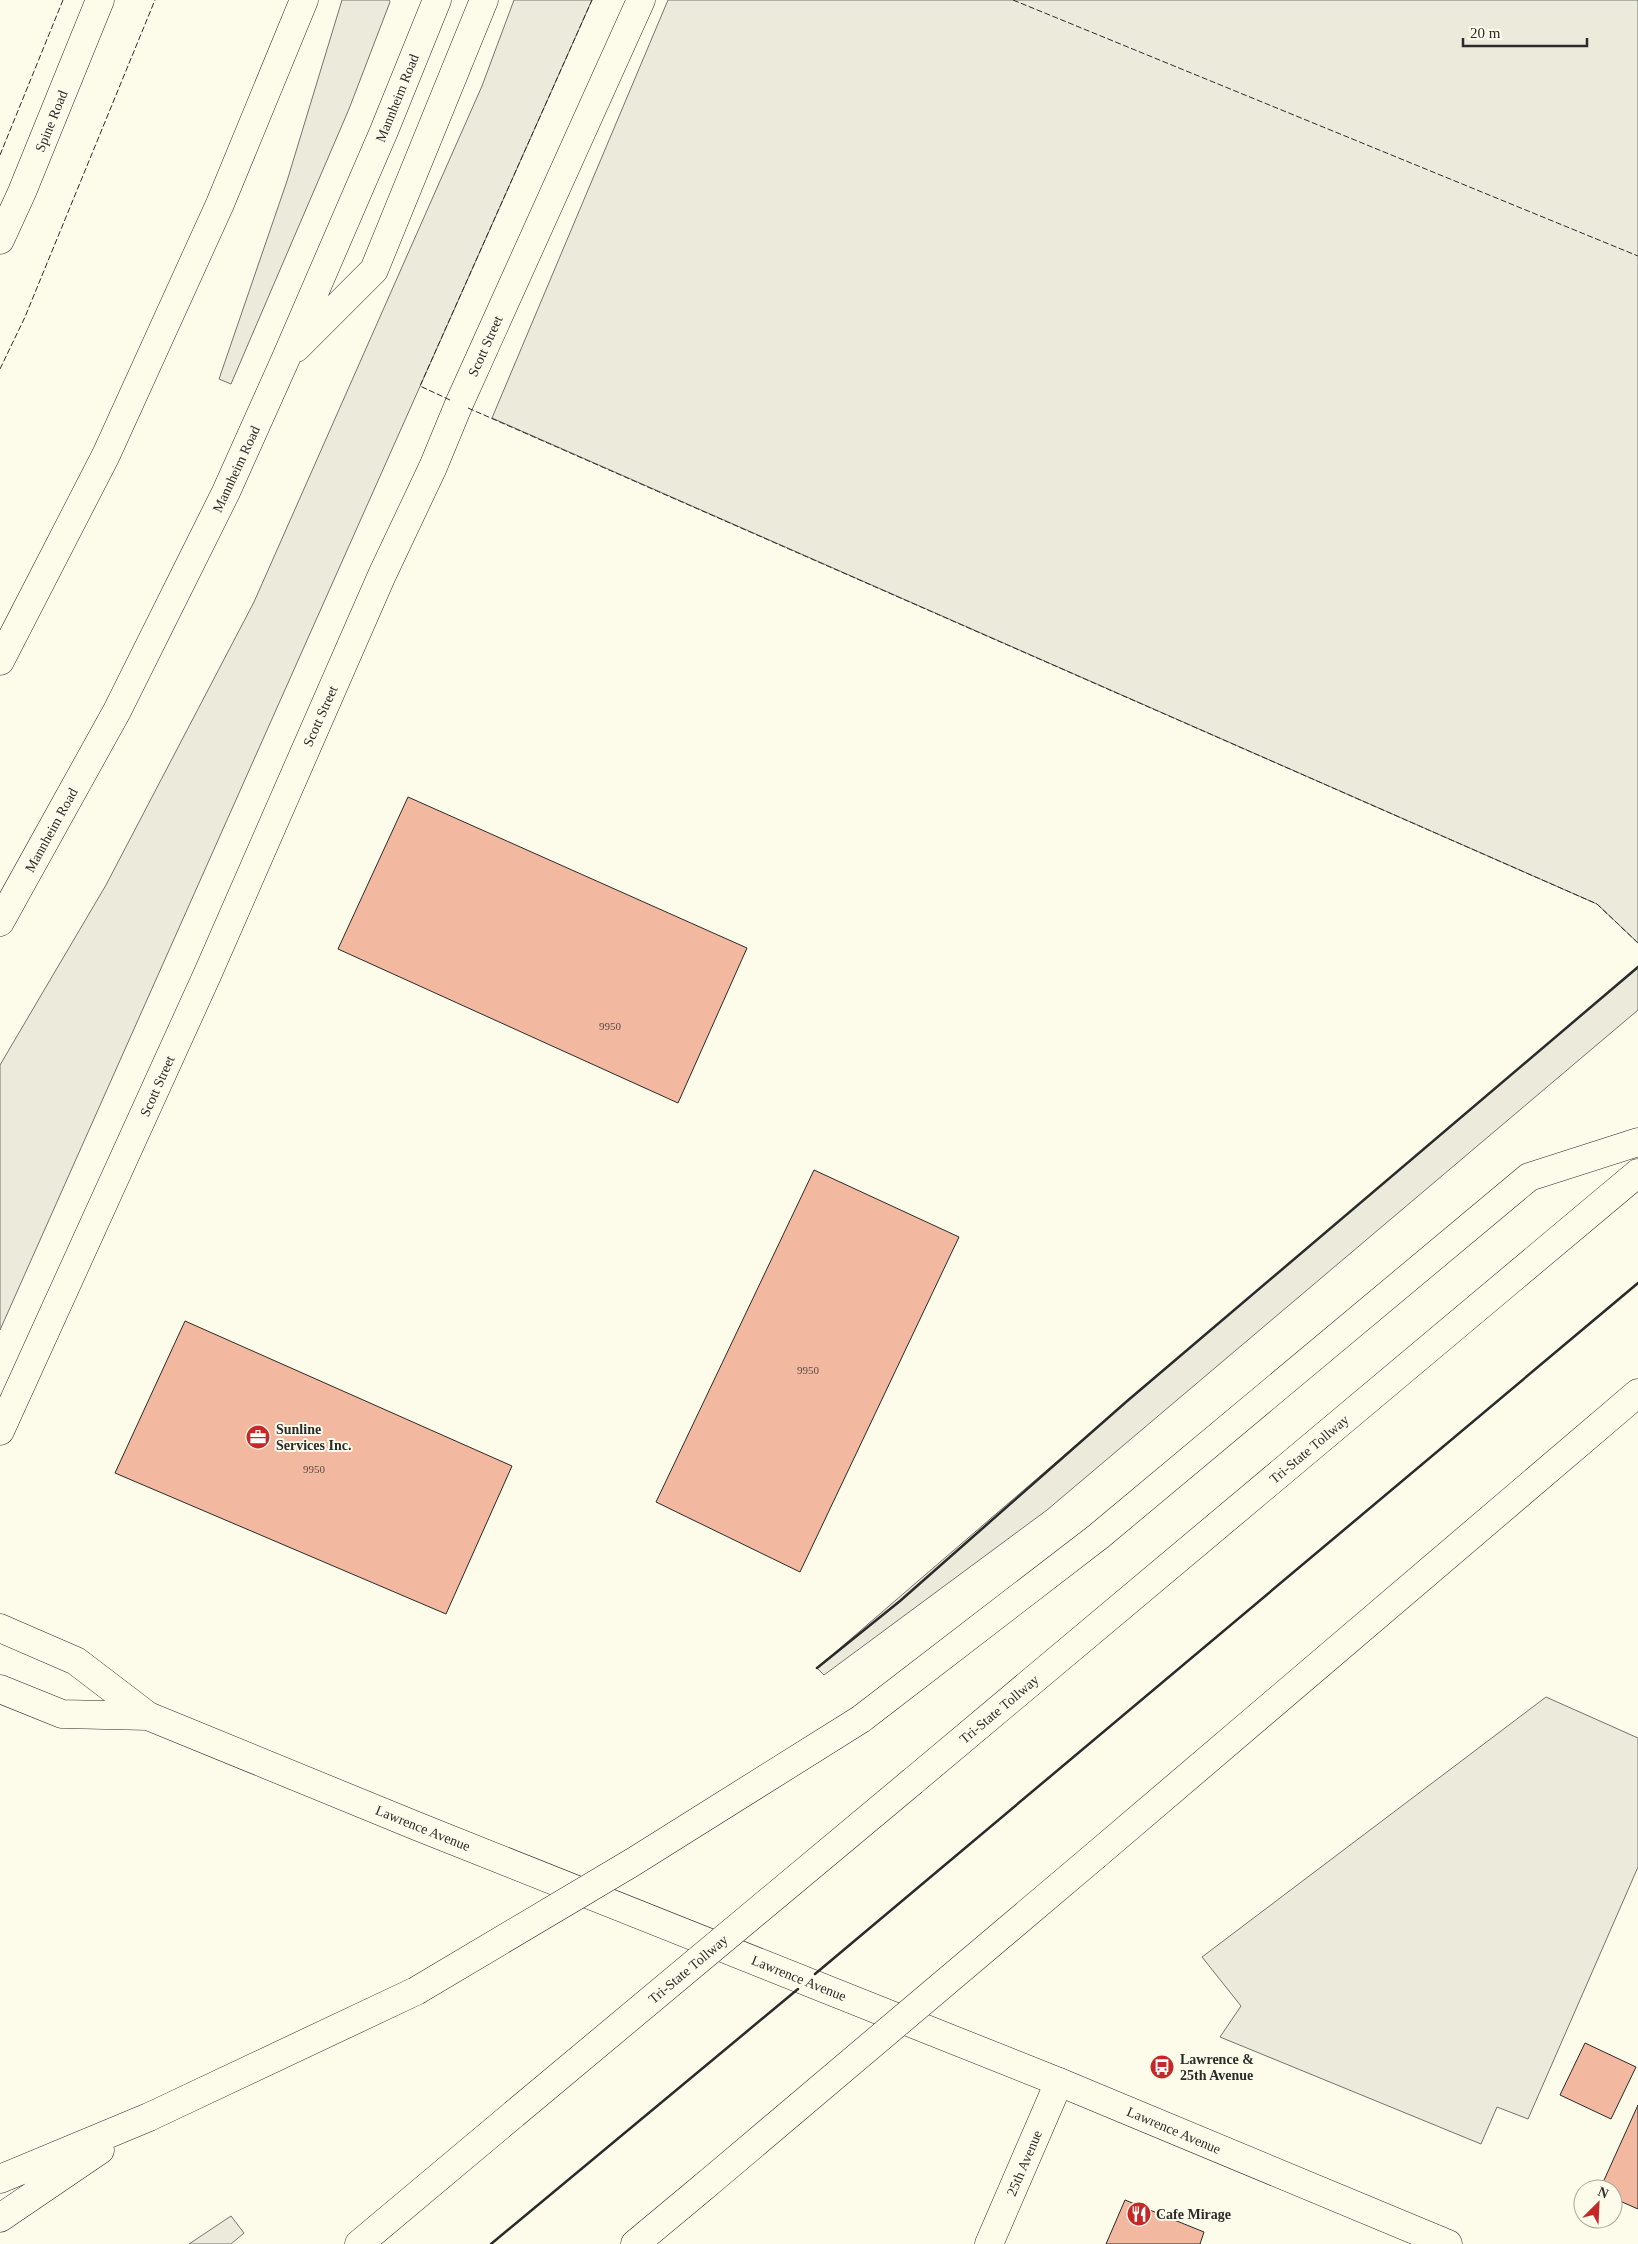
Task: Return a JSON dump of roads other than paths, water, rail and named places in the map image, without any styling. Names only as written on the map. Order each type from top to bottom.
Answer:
[{"type":"main road","name":"Spine Road","points":[[0,240],[22,192],[100,0]]},
{"type":"main road","points":[[0,661],[122,420],[220,204],[304,0]]},
{"type":"main road","points":[[286,358],[374,270],[484,0]]},
{"type":"main road","name":"Scott Street","points":[[0,1431],[208,973],[382,575],[433,467],[459,404],[641,0]]},
{"type":"main road","name":"Mannheim Road","points":[[0,922],[117,711],[226,492],[286,358],[432,2]]},
{"type":"main road","points":[[0,2179],[149,2117],[416,1992],[634,1862],[861,1719],[1099,1536],[1529,1176],[1638,1142]]},
{"type":"main road","name":"Tri-State Tollway","points":[[359,2244],[1638,1173]]},
{"type":"main road","points":[[635,2244],[1096,1855],[1638,1393]]},
{"type":"main road","name":"Lawrence Avenue","points":[[0,1628],[76,1661],[148,1716],[419,1827],[1059,2082],[1448,2244]]},
{"type":"main road","name":"Lawrence Avenue","points":[[0,1689],[62,1714],[148,1716]]},
{"type":"main road","name":"25th Avenue","points":[[989,2244],[1059,2082]]},
{"type":"main road","points":[[0,2218],[149,2117]]},
{"type":"place","name":"Sunline Services Inc.","points":[[258,1437]]},
{"type":"place","name":"Lawrence & 25th Avenue","points":[[1162,2067]]},
{"type":"place","name":"Cafe Mirage","points":[[1139,2214]]}]
